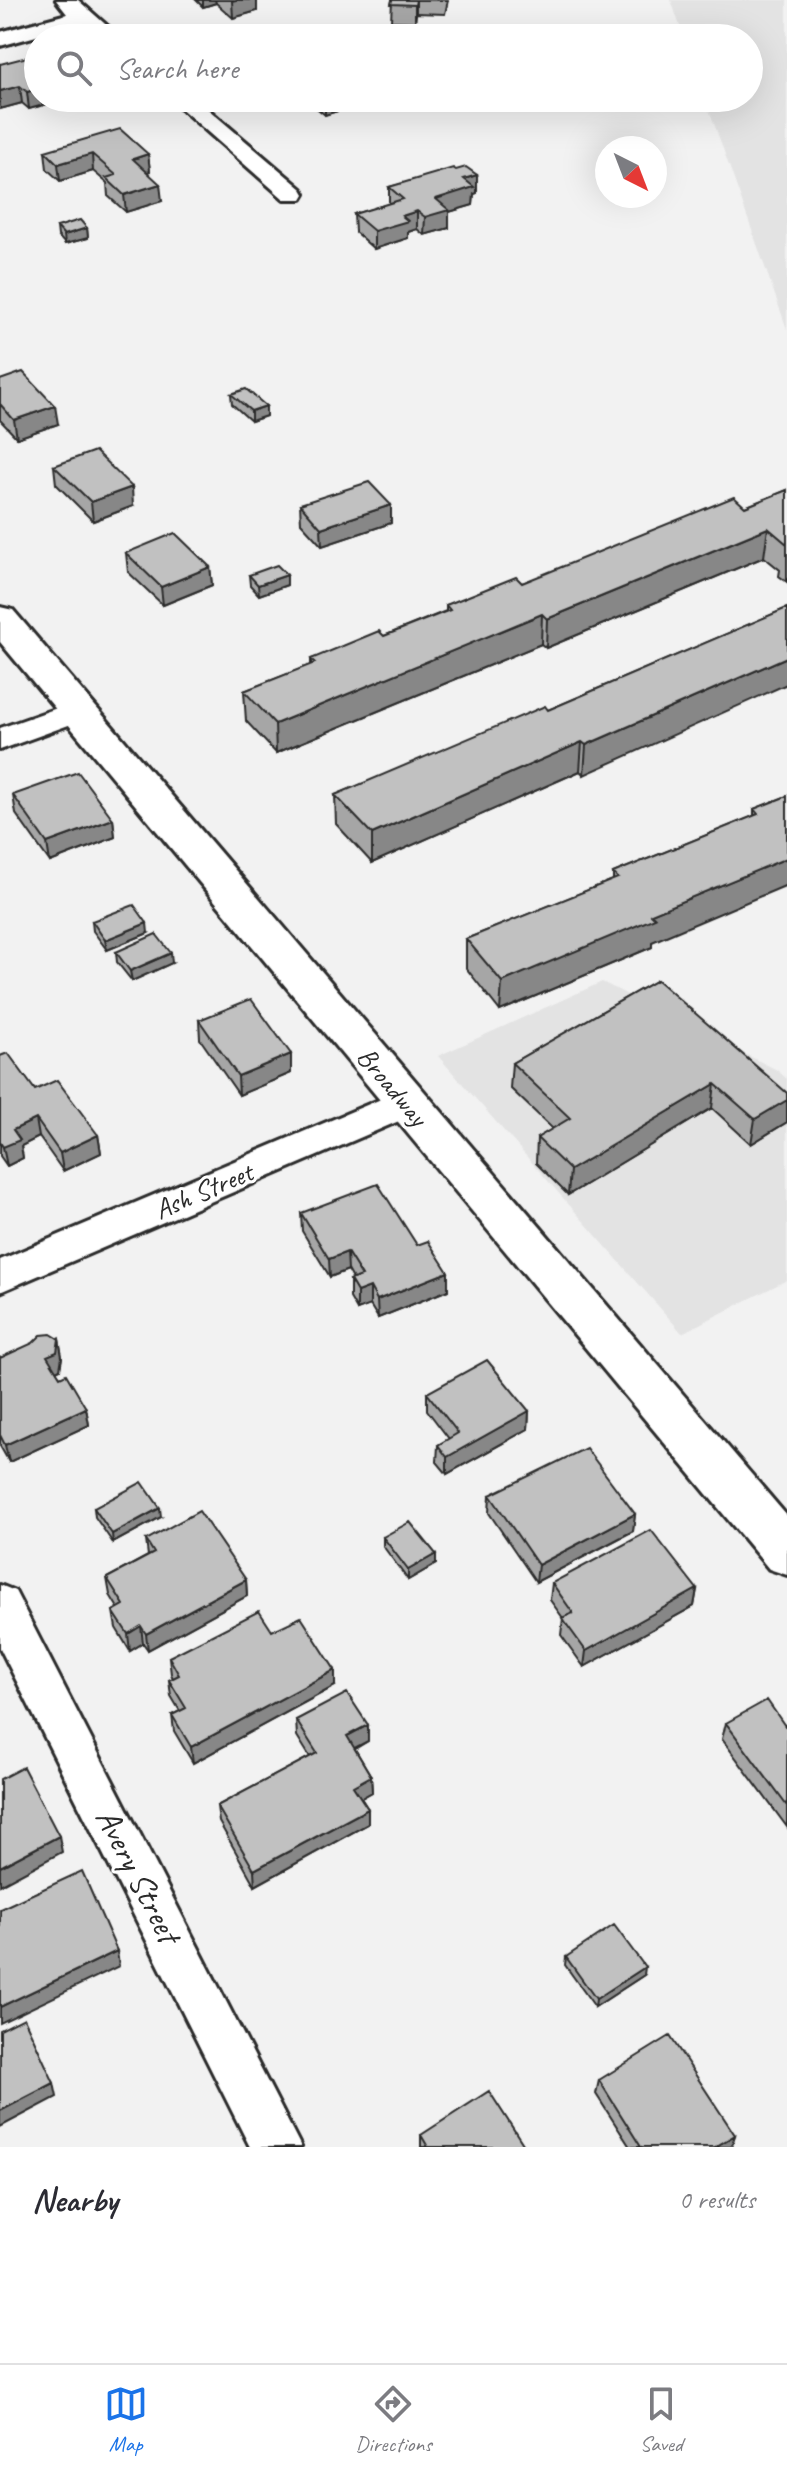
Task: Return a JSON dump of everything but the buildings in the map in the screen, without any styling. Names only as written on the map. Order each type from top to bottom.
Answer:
[{"type":"street","points":[[65,0],[93,24]]},
{"type":"street","points":[[55,24],[84,16]]},
{"type":"street","points":[[0,39],[24,32]]},
{"type":"street","points":[[197,112],[293,194]]},
{"type":"street","name":"Broadway","points":[[0,618],[787,1553]]},
{"type":"street","points":[[0,740],[77,711]]},
{"type":"street","name":"Ash Street","points":[[0,1277],[407,1102]]},
{"type":"street","name":"Avery Street","points":[[0,1604],[276,2147]]},
{"type":"shaded area","points":[[671,0],[787,0],[787,329],[710,112],[763,112],[763,24],[679,24]]},
{"type":"shaded area","points":[[602,982],[777,1070],[787,1079],[787,1280],[682,1333],[438,1056]]}]
